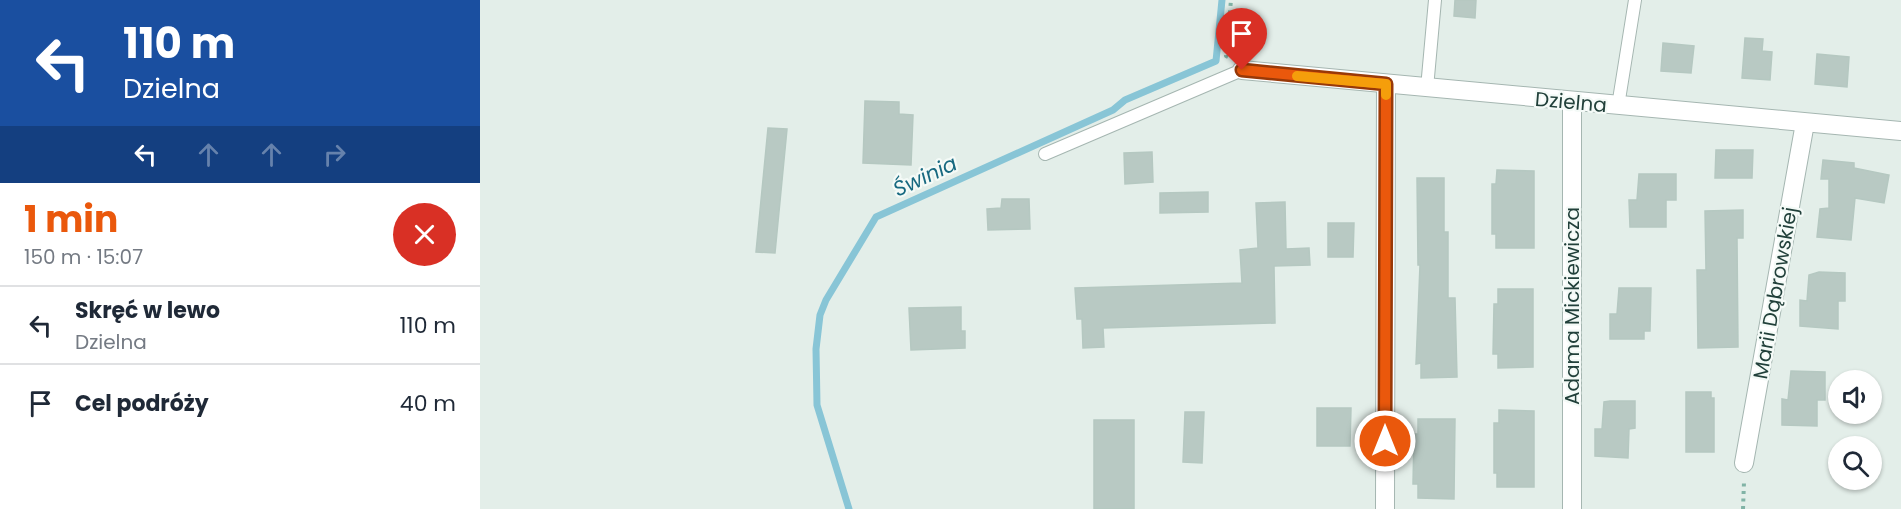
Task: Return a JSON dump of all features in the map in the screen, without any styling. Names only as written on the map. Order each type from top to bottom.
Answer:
[{"type":"street","name":"Dzielna","points":[[1242,70],[1901,131]]},
{"type":"street","points":[[1385,509],[1386,84]]},
{"type":"street","name":"Adama Mickiewicza","points":[[1572,102],[1572,509]]},
{"type":"street","name":"Marii Dąbrowskiej","points":[[1744,463],[1805,123]]},
{"type":"lane","points":[[1426,88],[1435,0]]},
{"type":"lane","points":[[1618,106],[1635,0]]},
{"type":"lane","points":[[1045,154],[1242,70]]},
{"type":"path","points":[[1231,0],[1226,56],[1237,62],[1242,70]]},
{"type":"path","points":[[1743,509],[1744,463]]},
{"type":"building","points":[[1455,0],[1476,0],[1475,18],[1454,16]]},
{"type":"building","points":[[1745,38],[1763,39],[1762,51],[1772,52],[1770,80],[1742,78]]},
{"type":"building","points":[[1663,43],[1694,46],[1691,73],[1661,71]]},
{"type":"building","points":[[1817,54],[1849,57],[1847,87],[1815,84]]},
{"type":"building","points":[[865,101],[899,102],[899,114],[913,115],[911,165],[863,163]]},
{"type":"building","points":[[768,128],[787,129],[775,253],[756,252]]},
{"type":"building","points":[[1716,150],[1753,150],[1752,178],[1715,178]]},
{"type":"building","points":[[1152,152],[1153,182],[1125,184],[1124,153]]},
{"type":"building","points":[[1823,160],[1854,163],[1854,168],[1889,175],[1884,203],[1855,198],[1851,240],[1817,237],[1820,209],[1829,208],[1829,179],[1821,179]]},
{"type":"building","points":[[1497,170],[1534,171],[1534,248],[1496,248],[1496,234],[1492,234],[1492,184],[1496,184]]},
{"type":"building","points":[[1639,174],[1676,174],[1676,200],[1666,200],[1666,227],[1630,227],[1629,200],[1637,200]]},
{"type":"building","points":[[1417,178],[1444,178],[1444,232],[1448,232],[1448,298],[1455,298],[1457,377],[1421,378],[1421,363],[1416,364],[1420,265],[1418,265]]},
{"type":"building","points":[[1208,192],[1208,212],[1160,213],[1160,193]]},
{"type":"building","points":[[1002,199],[1029,199],[1030,229],[988,230],[987,209],[1001,208]]},
{"type":"building","points":[[1285,202],[1286,249],[1309,248],[1310,265],[1274,266],[1275,323],[1103,328],[1104,347],[1083,348],[1082,319],[1077,319],[1075,288],[1242,283],[1240,250],[1258,248],[1256,203]]},
{"type":"building","points":[[1743,210],[1743,238],[1737,238],[1738,347],[1698,348],[1697,270],[1706,270],[1705,211]]},
{"type":"building","points":[[1328,223],[1354,223],[1353,257],[1328,257]]},
{"type":"building","points":[[1819,272],[1845,273],[1845,301],[1838,301],[1838,329],[1800,326],[1800,300],[1807,301],[1809,275]]},
{"type":"building","points":[[1619,288],[1651,288],[1650,331],[1644,331],[1644,339],[1610,339],[1610,314],[1617,314]]},
{"type":"building","points":[[1498,289],[1533,289],[1533,367],[1498,368],[1498,354],[1493,354],[1494,304],[1498,304]]},
{"type":"building","points":[[961,307],[961,331],[965,331],[965,348],[911,350],[909,308]]},
{"type":"building","points":[[1791,371],[1825,372],[1825,400],[1817,400],[1817,426],[1782,425],[1782,399],[1788,400]]},
{"type":"building","points":[[1686,392],[1711,392],[1711,398],[1714,398],[1714,452],[1686,452]]},
{"type":"building","points":[[1635,401],[1635,428],[1629,429],[1628,458],[1595,456],[1595,429],[1602,429],[1604,402]]},
{"type":"building","points":[[1317,408],[1351,408],[1350,446],[1317,446]]},
{"type":"building","points":[[1499,410],[1534,411],[1534,487],[1497,487],[1497,473],[1494,473],[1494,423],[1499,423]]},
{"type":"building","points":[[1185,412],[1204,412],[1202,463],[1183,462]]},
{"type":"building","points":[[1418,419],[1455,419],[1454,499],[1418,498],[1418,484],[1413,484],[1414,434],[1418,434]]},
{"type":"building","points":[[1094,420],[1134,420],[1134,509],[1094,509]]},
{"type":"waterway","name":"Świnia","points":[[849,509],[817,405],[816,349],[820,315],[826,300],[876,217],[1113,110],[1125,100],[1216,61],[1222,0]]},
{"type":"slow traffic","points":[[1297,76],[1386,84],[1386,95]]},
{"type":"route","points":[[1242,70],[1386,84],[1385,441]]}]
